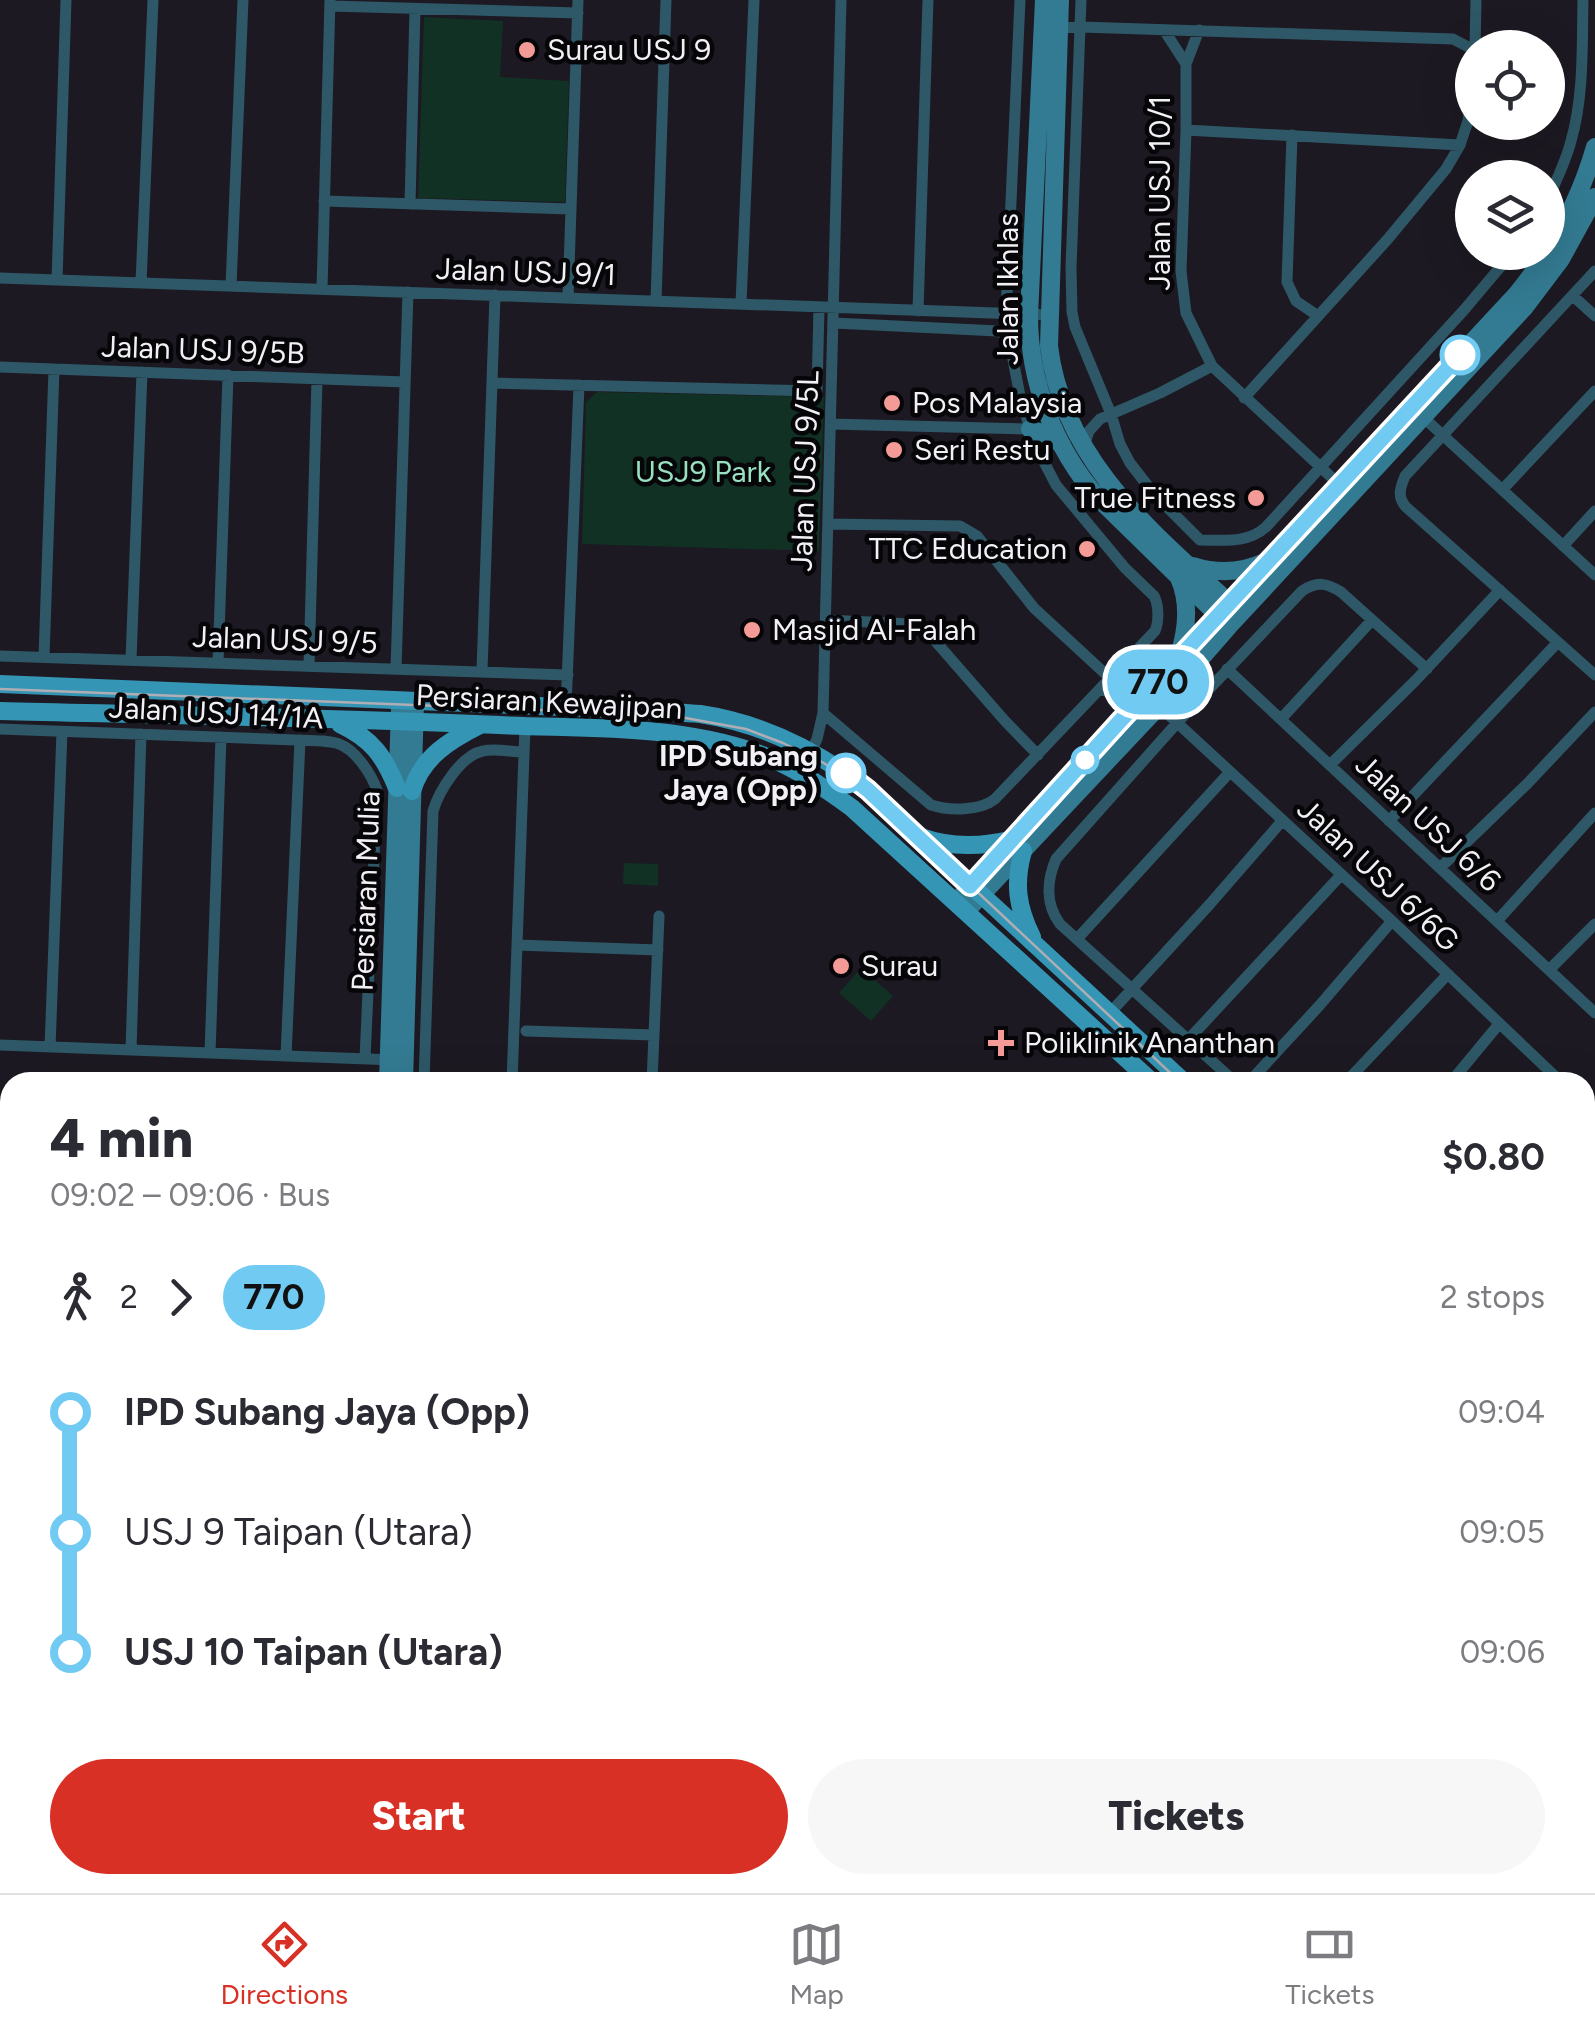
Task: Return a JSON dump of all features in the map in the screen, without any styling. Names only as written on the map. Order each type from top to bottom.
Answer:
[{"type":"main road","name":"Jalan Ikhlas","points":[[1044,0],[1029,315],[1034,376],[1062,445],[1084,482],[1229,615]]},
{"type":"main road","name":"Jalan Ikhlas","points":[[1060,0],[1049,346],[1054,380],[1084,448],[1110,487],[1183,571]]},
{"type":"main road","points":[[1042,45],[1052,30],[1060,28]]},
{"type":"main road","points":[[961,907],[1018,845],[1121,720],[1229,615],[1532,276],[1574,207],[1595,147]]},
{"type":"main road","points":[[1036,944],[1017,896],[1018,845],[1159,706],[1269,560],[1422,418],[1537,292],[1574,238],[1595,197]]},
{"type":"main road","points":[[1030,429],[1043,420],[1046,410]]},
{"type":"main road","points":[[1030,429],[1051,436],[1062,445]]},
{"type":"main road","points":[[1178,661],[1186,617],[1183,571],[1222,572],[1250,568],[1269,560]]},
{"type":"main road","name":"Persiaran Kewajipan","points":[[0,684],[672,712],[722,718],[766,731],[842,770],[868,790],[1173,1072]]},
{"type":"main road","name":"Persiaran Kewajipan","points":[[250,694],[304,690],[433,691],[557,707]]},
{"type":"main road","name":"Persiaran Mulia","points":[[401,1072],[397,1059],[408,702]]},
{"type":"main road","name":"Persiaran Kewajipan","points":[[0,711],[664,732],[754,752],[804,776],[852,808],[1141,1072]]},
{"type":"main road","points":[[332,720],[358,732],[381,754],[405,790],[434,755],[480,725]]},
{"type":"main road","points":[[916,835],[938,843],[1018,845]]},
{"type":"main road","name":"Persiaran Mulia","points":[[392,1072],[397,1059]]},
{"type":"street","points":[[57,280],[66,0]]},
{"type":"street","points":[[141,283],[153,0]]},
{"type":"street","points":[[231,286],[243,0]]},
{"type":"street","points":[[656,301],[666,0]]},
{"type":"street","points":[[742,304],[754,0]]},
{"type":"street","name":"Jalan USJ 9/5L","points":[[810,753],[823,713],[841,0]]},
{"type":"street","points":[[918,311],[928,0]]},
{"type":"street","points":[[1006,314],[1020,0]]},
{"type":"street","points":[[1082,0],[1072,312],[1075,327],[1130,463],[1154,495],[1200,540],[1244,540],[1258,534],[1498,270]]},
{"type":"street","points":[[1476,0],[1476,30]]},
{"type":"street","points":[[1564,160],[1576,119],[1583,0]]},
{"type":"street","points":[[322,289],[330,3],[415,9],[578,6],[568,298]]},
{"type":"street","points":[[410,204],[415,9]]},
{"type":"street","points":[[1060,28],[1453,40],[1476,26]]},
{"type":"street","name":"Jalan USJ 10/1","points":[[1164,30],[1186,64]]},
{"type":"street","name":"Jalan USJ 10/1","points":[[1199,30],[1186,64],[1182,289],[1186,313],[1212,366],[1344,490]]},
{"type":"street","points":[[1186,130],[1460,145]]},
{"type":"street","points":[[1292,135],[1287,282],[1296,300],[1318,316]]},
{"type":"street","points":[[1244,398],[1426,195],[1462,140]]},
{"type":"street","points":[[324,202],[571,209]]},
{"type":"street","points":[[1595,272],[1406,476],[1400,493],[1401,500],[1595,675]]},
{"type":"street","name":"Jalan USJ 9/1","points":[[0,278],[1050,316]]},
{"type":"street","points":[[396,669],[408,292]]},
{"type":"street","points":[[482,671],[495,296]]},
{"type":"street","points":[[1573,296],[1595,316]]},
{"type":"street","points":[[492,383],[817,391],[819,307]]},
{"type":"street","points":[[823,713],[937,807],[982,807],[1038,754],[1155,632],[1158,624],[1156,600],[1056,485],[1030,429],[1005,335],[998,331],[834,324]]},
{"type":"street","points":[[1084,448],[1095,423],[1212,366]]},
{"type":"street","name":"Jalan USJ 9/5B","points":[[0,367],[405,382]]},
{"type":"street","points":[[44,658],[54,369]]},
{"type":"street","points":[[131,660],[142,372]]},
{"type":"street","points":[[218,663],[228,375]]},
{"type":"street","points":[[309,666],[317,379]]},
{"type":"street","points":[[557,707],[568,675],[580,386]]},
{"type":"street","points":[[1502,490],[1595,391]]},
{"type":"street","points":[[1422,418],[1595,576]]},
{"type":"street","points":[[831,424],[1030,429]]},
{"type":"street","points":[[1563,546],[1595,511]]},
{"type":"street","points":[[828,524],[967,529],[1034,608],[1137,703]]},
{"type":"street","points":[[1223,1072],[1054,915],[1049,892],[1052,868],[1063,850],[1177,723],[1302,590],[1324,584],[1342,592],[1427,669]]},
{"type":"street","points":[[1330,765],[1500,590]]},
{"type":"street","points":[[826,620],[911,624],[923,628],[1038,754]]},
{"type":"street","points":[[1281,719],[1372,620]]},
{"type":"street","points":[[1390,821],[1558,642]]},
{"type":"street","name":"Jalan USJ 9/5","points":[[0,656],[568,675]]},
{"type":"street","name":"Jalan USJ 6/6","points":[[1227,669],[1595,1013]]},
{"type":"street","points":[[1100,688],[1110,691],[1121,702],[1121,720]]},
{"type":"street","name":"Jalan USJ 6/6G","points":[[1159,706],[1392,921],[1548,1072]]},
{"type":"street","points":[[1440,868],[1595,712]]},
{"type":"street","points":[[512,1072],[524,726]]},
{"type":"street","name":"Jalan USJ 14/1A","points":[[0,730],[322,741],[350,750],[376,790],[365,1059]]},
{"type":"street","points":[[50,1047],[62,732]]},
{"type":"street","points":[[131,1050],[141,734]]},
{"type":"street","points":[[210,1053],[221,737]]},
{"type":"street","points":[[286,1056],[300,740]]},
{"type":"street","points":[[424,1072],[436,800],[445,784],[471,757],[483,751],[524,752]]},
{"type":"street","points":[[1077,939],[1230,773]]},
{"type":"street","points":[[1496,921],[1595,813]]},
{"type":"street","points":[[1110,1014],[1282,820]]},
{"type":"street","points":[[1188,1040],[1341,874]]},
{"type":"street","points":[[652,1072],[658,916]]},
{"type":"street","points":[[1258,1072],[1392,921]]},
{"type":"street","points":[[1549,970],[1595,924]]},
{"type":"street","points":[[517,945],[658,950]]},
{"type":"street","points":[[1355,1072],[1448,974]]},
{"type":"street","points":[[1459,1072],[1499,1024]]},
{"type":"street","points":[[526,1031],[654,1035]]},
{"type":"street","points":[[0,1045],[397,1059]]},
{"type":"green space","points":[[424,17],[503,21],[500,77],[569,81],[565,202],[418,198]]},
{"type":"green space","name":"USJ9 Park","points":[[597,392],[824,397],[819,551],[582,544],[586,402]]},
{"type":"green space","points":[[624,863],[658,864],[658,886],[623,884]]},
{"type":"green space","points":[[861,968],[893,996],[871,1021],[839,993]]},
{"type":"tram line","points":[[0,689],[669,715],[746,729],[822,762],[873,794],[1169,1072]]},
{"type":"bus line","name":"770","points":[[846,773],[970,886],[1460,355]]},
{"type":"place","name":"Surau USJ 9","points":[[527,50]]},
{"type":"place","name":"Pos Malaysia","points":[[892,403]]},
{"type":"place","name":"Seri Restu","points":[[894,450]]},
{"type":"place","name":"True Fitness","points":[[1256,498]]},
{"type":"place","name":"TTC Education","points":[[1087,549]]},
{"type":"place","name":"Masjid Al-Falah","points":[[752,630]]},
{"type":"place","name":"IPD Subang Jaya (Opp)","points":[[846,773]]},
{"type":"place","name":"Surau","points":[[841,966]]},
{"type":"place","name":"Poliklinik Ananthan","points":[[1001,1043]]}]
